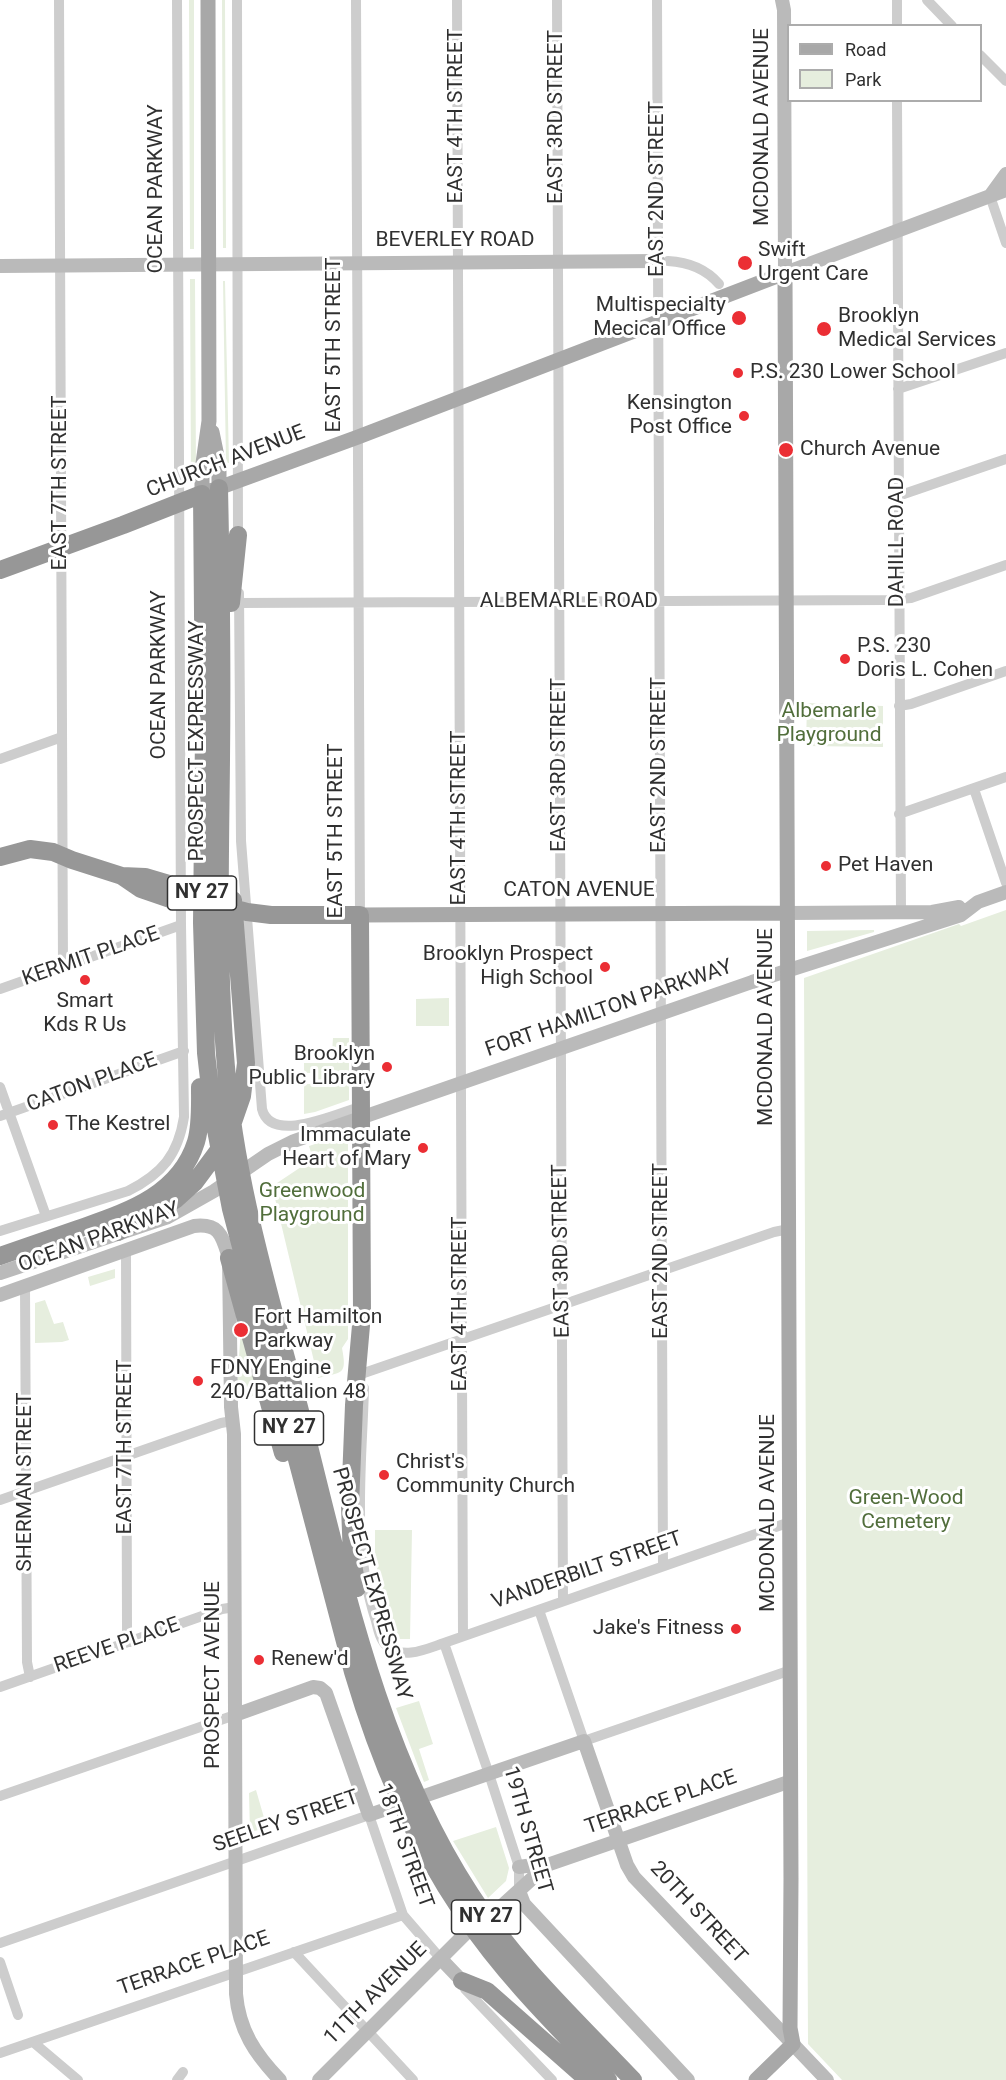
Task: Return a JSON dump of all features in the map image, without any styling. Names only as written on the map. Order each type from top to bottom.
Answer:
[{"type":"highway","name":"CHURCH AVENUE","points":[[0,570],[210,491]]},
{"type":"highway","name":"PROSPECT EXPRESSWAY","points":[[210,491],[222,673],[220,992],[232,1121],[246,1198],[345,1584],[369,1667],[399,1756],[436,1835],[470,1894],[514,1953],[633,2080]]},
{"type":"highway","name":"PROSPECT EXPRESSWAY","points":[[210,491],[202,923],[206,1053],[213,1114],[231,1209],[369,1726],[393,1789],[428,1857],[465,1917],[509,1973],[608,2080]]},
{"type":"highway","points":[[222,673],[229,655],[231,603],[238,535]]},
{"type":"highway","points":[[118,1233],[175,1200],[195,1182],[210,1165],[230,1130],[242,1096],[246,1063],[230,828],[221,798]]},
{"type":"highway","name":"CATON AVENUE","points":[[0,857],[30,849],[46,850],[122,876],[141,889],[173,900],[186,895],[244,911],[270,915],[360,915]]},
{"type":"highway","name":"EAST 5TH STREET","points":[[360,915],[359,1112],[362,1314]]},
{"type":"highway","points":[[0,1256],[131,1210],[170,1184],[187,1162],[196,1142],[200,1121],[200,1086],[206,1053]]},
{"type":"highway","points":[[229,1258],[296,1496],[320,1548]]},
{"type":"highway","name":"NY 27","points":[[362,1314],[354,1406],[350,1506],[352,1558],[369,1667]]},
{"type":"highway","points":[[462,1981],[487,1992],[588,2080]]},
{"type":"main road","points":[[207,0],[209,421],[219,466],[210,491]]},
{"type":"main road","name":"MCDONALD AVENUE","points":[[785,3],[791,1670],[790,2028],[793,2044]]},
{"type":"main road","points":[[990,196],[1006,174]]},
{"type":"main road","name":"CHURCH AVENUE","points":[[210,491],[358,437],[1006,190]]},
{"type":"main road","name":"BEVERLEY ROAD","points":[[0,266],[663,261]]},
{"type":"main road","name":"FORT HAMILTON PARKWAY","points":[[0,1273],[118,1233],[132,1231],[168,1217],[214,1191],[277,1149],[359,1112],[460,1083],[788,970],[962,915],[978,902],[1006,892]]},
{"type":"main road","name":"CATON AVENUE","points":[[360,915],[901,912],[940,911],[978,902]]},
{"type":"main road","name":"OCEAN PARKWAY","points":[[0,1295],[194,1226],[206,1225],[215,1228],[221,1234],[229,1258]]},
{"type":"main road","name":"PROSPECT AVENUE","points":[[229,1258],[235,1607],[237,2005],[244,2032],[259,2057],[280,2080]]},
{"type":"main road","name":"18TH STREET","points":[[235,1715],[313,1688],[320,1688],[326,1693],[369,1815]]},
{"type":"main road","name":"SEELEY STREET","points":[[369,1815],[584,1741]]},
{"type":"main road","name":"20TH STREET","points":[[584,1741],[627,1865],[634,1877],[827,2080]]},
{"type":"main road","name":"TERRACE PLACE","points":[[519,1891],[547,1865],[791,1781]]},
{"type":"main road","points":[[519,1867],[547,1865]]},
{"type":"main road","name":"11TH AVENUE","points":[[319,2080],[467,1939],[483,1929],[496,1912],[519,1891]]},
{"type":"main road","name":"19TH STREET","points":[[519,1891],[524,1904],[688,2080]]},
{"type":"main road","name":"18TH STREET","points":[[444,1962],[462,1981]]},
{"type":"main road","points":[[756,2080],[793,2044]]},
{"type":"street","name":"EAST 7TH STREET","points":[[59,0],[63,966]]},
{"type":"street","name":"OCEAN PARKWAY","points":[[0,1231],[128,1191],[148,1179],[171,1156],[181,1137],[184,1118],[181,925],[186,895],[180,504],[177,0]]},
{"type":"street","points":[[237,0],[241,841],[244,911],[264,1115],[270,1122],[277,1125],[296,1125],[359,1112]]},
{"type":"street","name":"EAST 5TH STREET","points":[[356,0],[360,915]]},
{"type":"street","name":"EAST 4TH STREET","points":[[457,0],[463,1636]]},
{"type":"street","name":"EAST 3RD STREET","points":[[557,0],[563,1601]]},
{"type":"street","name":"EAST 2ND STREET","points":[[657,0],[663,261],[658,322],[663,1566]]},
{"type":"street","points":[[897,0],[897,24]]},
{"type":"street","points":[[927,0],[950,24]]},
{"type":"street","points":[[982,56],[1006,81]]},
{"type":"street","name":"DAHILL ROAD","points":[[897,102],[901,912]]},
{"type":"street","points":[[990,196],[1006,243]]},
{"type":"street","name":"BEVERLEY ROAD","points":[[663,261],[694,266],[710,275],[719,284]]},
{"type":"street","points":[[898,389],[1006,353]]},
{"type":"street","points":[[898,496],[1006,459]]},
{"type":"street","name":"ALBEMARLE ROAD","points":[[239,603],[898,599],[911,598],[1006,565]]},
{"type":"street","points":[[899,706],[911,704],[1006,671]]},
{"type":"street","points":[[0,759],[62,737]]},
{"type":"street","points":[[899,814],[1006,777]]},
{"type":"street","points":[[974,789],[1006,883]]},
{"type":"street","name":"KERMIT PLACE","points":[[0,988],[181,925]]},
{"type":"street","name":"CATON PLACE","points":[[5,1114],[184,1051]]},
{"type":"street","points":[[0,1087],[5,1114],[46,1216]]},
{"type":"street","points":[[364,1373],[789,1229]]},
{"type":"street","name":"EAST 7TH STREET","points":[[126,1251],[127,1632],[130,1642]]},
{"type":"street","name":"SHERMAN STREET","points":[[25,1286],[27,1667],[30,1677]]},
{"type":"street","name":"EAST 5TH STREET","points":[[362,1314],[364,1373],[360,1515],[363,1564],[373,1615],[381,1638],[386,1646],[396,1651]]},
{"type":"street","points":[[0,1500],[232,1421]]},
{"type":"street","name":"VANDERBILT STREET","points":[[396,1651],[404,1654],[414,1653],[790,1522]]},
{"type":"street","name":"REEVE PLACE","points":[[0,1687],[222,1609],[235,1607]]},
{"type":"street","name":"20TH STREET","points":[[539,1610],[584,1741]]},
{"type":"street","name":"19TH STREET","points":[[444,1643],[519,1867],[519,1891]]},
{"type":"street","name":"SEELEY STREET","points":[[584,1741],[791,1670]]},
{"type":"street","points":[[0,1796],[235,1715]]},
{"type":"street","name":"SEELEY STREET","points":[[0,1943],[369,1815]]},
{"type":"street","name":"18TH STREET","points":[[369,1815],[403,1915],[444,1962]]},
{"type":"street","name":"TERRACE PLACE","points":[[0,2053],[403,1915]]},
{"type":"street","points":[[294,1952],[413,2080]]},
{"type":"street","points":[[0,1962],[18,2015]]},
{"type":"street","name":"18TH STREET","points":[[462,1981],[465,1989],[552,2080]]},
{"type":"street","points":[[33,2042],[78,2080]]},
{"type":"green space","points":[[189,0],[194,0],[194,249],[190,249]]},
{"type":"green space","points":[[222,0],[225,0],[226,248],[223,248]]},
{"type":"green space","points":[[190,279],[195,279],[196,477],[191,479]]},
{"type":"green space","points":[[223,281],[225,281],[229,463],[226,463]]},
{"type":"green space","name":"Albemarle Playground","points":[[807,703],[883,706],[883,747],[806,746]]},
{"type":"green space","name":"Green-Wood Cemetery","points":[[1006,910],[1006,2080],[842,2080],[808,2044],[804,978]]},
{"type":"green space","points":[[874,930],[874,932],[807,951],[807,931]]},
{"type":"green space","points":[[449,998],[449,1026],[416,1026],[416,999]]},
{"type":"green space","points":[[333,1038],[349,1038],[349,1100],[304,1114],[304,1084],[316,1084],[316,1073],[304,1073],[304,1063],[337,1063],[337,1053],[332,1053]]},
{"type":"green space","name":"Greenwood Playground","points":[[348,1133],[348,1339],[342,1348],[344,1363],[341,1371],[318,1378],[273,1190],[277,1183],[313,1159],[309,1146]]},
{"type":"green space","points":[[115,1269],[115,1278],[90,1286],[88,1277]]},
{"type":"green space","points":[[45,1300],[54,1324],[63,1322],[69,1340],[35,1343],[35,1303]]},
{"type":"green space","points":[[241,1328],[259,1394],[236,1401]]},
{"type":"green space","points":[[375,1530],[412,1530],[410,1639],[398,1639],[390,1630],[375,1558]]},
{"type":"green space","points":[[419,1701],[433,1744],[419,1749],[429,1780],[424,1782],[396,1708]]},
{"type":"green space","points":[[256,1790],[267,1828],[250,1832],[249,1793]]},
{"type":"green space","points":[[496,1827],[509,1868],[506,1881],[488,1898],[453,1841]]},
{"type":"place","name":"Swift Urgent Care","points":[[745,263]]},
{"type":"place","name":"Multispecialty Mecical Office","points":[[739,318]]},
{"type":"place","name":"Brooklyn Medical Services","points":[[824,329]]},
{"type":"place","name":"P.S. 230 Lower School","points":[[738,373]]},
{"type":"place","name":"Kensington Post Office","points":[[744,416]]},
{"type":"place","name":"Church Avenue","points":[[786,450]]},
{"type":"place","name":"P.S. 230 Doris L. Cohen","points":[[845,659]]},
{"type":"place","name":"Pet Haven","points":[[826,866]]},
{"type":"place","name":"Brooklyn Prospect High School","points":[[605,967]]},
{"type":"place","name":"Smart Kds R Us","points":[[85,980]]},
{"type":"place","name":"Brooklyn Public Library","points":[[387,1067]]},
{"type":"place","name":"The Kestrel","points":[[53,1125]]},
{"type":"place","name":"Immaculate Heart of Mary","points":[[423,1148]]},
{"type":"place","name":"Fort Hamilton Parkway","points":[[241,1330]]},
{"type":"place","name":"FDNY Engine 240/Battalion 48","points":[[198,1381]]},
{"type":"place","name":"Christ's Community Church","points":[[384,1475]]},
{"type":"place","name":"Jake's Fitness","points":[[736,1629]]},
{"type":"place","name":"Renew'd","points":[[259,1660]]}]
